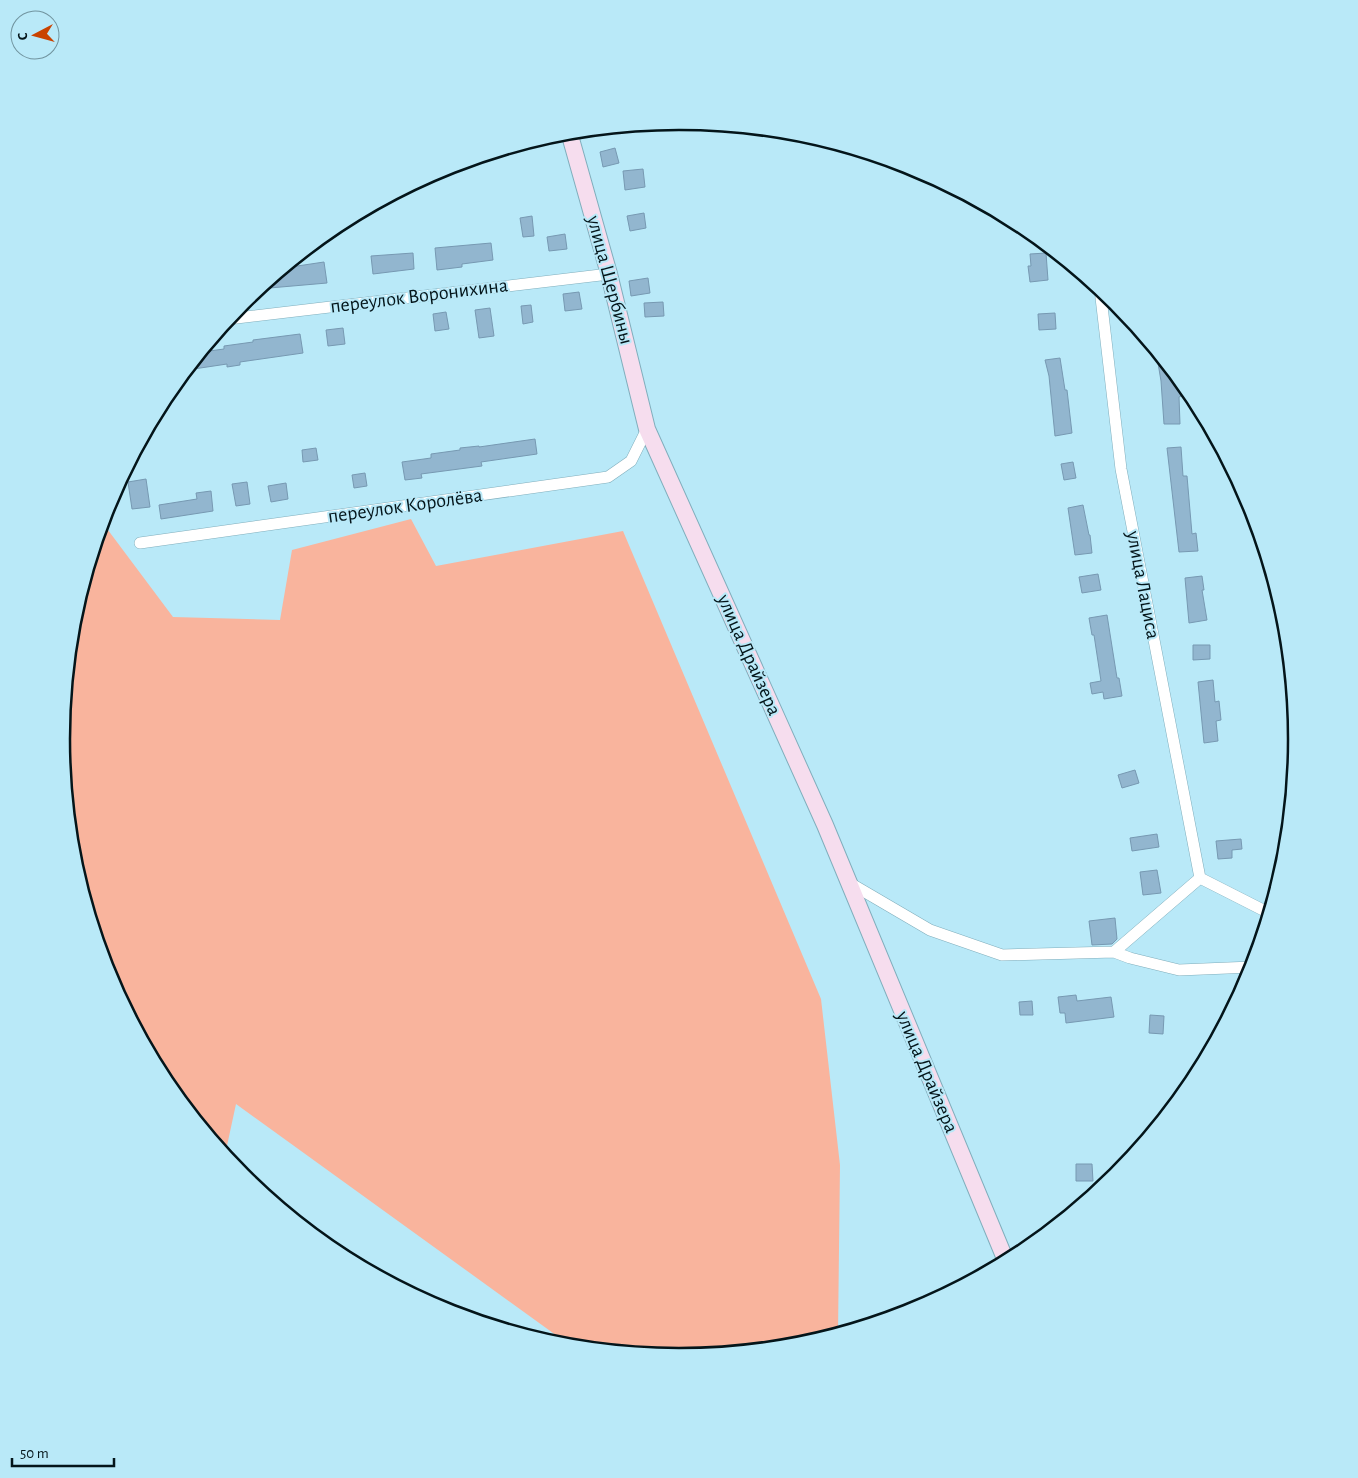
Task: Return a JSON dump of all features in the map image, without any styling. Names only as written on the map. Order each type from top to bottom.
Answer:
[{"type":"street","name":"улица Щербины","points":[[571,140],[609,274],[647,429]]},
{"type":"street","name":"переулок Воронихина","points":[[239,318],[609,274]]},
{"type":"street","name":"улица Лациса","points":[[1101,300],[1121,469],[1200,878]]},
{"type":"street","name":"переулок Королёва","points":[[140,543],[608,477],[631,461],[647,429]]},
{"type":"street","name":"улица Драйзера","points":[[647,429],[825,825],[1003,1254]]},
{"type":"street","points":[[1114,952],[1200,878],[1263,910]]},
{"type":"street","points":[[848,882],[930,930],[1002,955],[1114,952],[1130,958],[1179,970],[1244,967]]},
{"type":"shaded area","points":[[411,519],[436,566],[623,531],[821,999],[840,1165],[838,1327],[758,1343],[719,1347],[639,1347],[600,1343],[556,1335],[236,1104],[227,1147],[196,1110],[152,1044],[133,1008],[116,972],[102,935],[91,897],[75,818],[71,779],[71,699],[75,660],[91,581],[107,529],[173,617],[280,620],[292,550]]},
{"type":"building","points":[[615,148],[619,163],[603,167],[600,152]]},
{"type":"building","points":[[643,169],[645,187],[625,190],[623,171]]},
{"type":"building","points":[[644,213],[646,228],[630,231],[627,216]]},
{"type":"building","points":[[532,216],[534,236],[523,237],[520,218]]},
{"type":"building","points":[[565,234],[567,249],[549,251],[547,237]]},
{"type":"building","points":[[491,243],[493,260],[462,264],[462,267],[437,270],[435,248]]},
{"type":"building","points":[[413,253],[414,269],[373,274],[371,256]]},
{"type":"building","points":[[1046,253],[1048,280],[1030,282],[1028,266],[1031,266],[1030,254]]},
{"type":"building","points":[[324,262],[327,283],[269,288],[295,266]]},
{"type":"building","points":[[648,278],[650,293],[631,296],[629,281]]},
{"type":"building","points":[[579,292],[582,309],[565,311],[563,294]]},
{"type":"building","points":[[663,302],[664,316],[645,317],[644,303]]},
{"type":"building","points":[[531,305],[533,322],[523,324],[521,306]]},
{"type":"building","points":[[490,308],[494,336],[479,338],[475,310]]},
{"type":"building","points":[[446,312],[449,329],[435,331],[433,314]]},
{"type":"building","points":[[1055,313],[1056,329],[1039,330],[1038,314]]},
{"type":"building","points":[[343,328],[345,344],[328,346],[326,330]]},
{"type":"building","points":[[300,334],[303,353],[240,362],[240,365],[227,367],[227,364],[195,369],[210,351],[224,349],[224,346],[253,342],[253,340]]},
{"type":"building","points":[[1060,358],[1065,390],[1067,390],[1072,433],[1055,436],[1049,376],[1045,360]]},
{"type":"building","points":[[1158,363],[1181,395],[1179,397],[1180,424],[1164,424]]},
{"type":"building","points":[[535,439],[537,454],[481,462],[482,466],[421,474],[422,478],[405,480],[402,462],[431,458],[431,454],[460,450],[460,448]]},
{"type":"building","points":[[1181,447],[1183,476],[1187,476],[1192,534],[1196,533],[1198,551],[1179,552],[1167,448]]},
{"type":"building","points":[[316,448],[318,460],[303,462],[302,450]]},
{"type":"building","points":[[1073,462],[1076,478],[1064,480],[1061,464]]},
{"type":"building","points":[[365,473],[367,486],[354,488],[352,475]]},
{"type":"building","points":[[146,479],[150,507],[132,509],[128,482]]},
{"type":"building","points":[[247,482],[250,504],[236,506],[232,484]]},
{"type":"building","points":[[286,483],[288,499],[271,502],[268,486]]},
{"type":"building","points":[[211,491],[213,511],[161,519],[159,505],[197,499],[196,493]]},
{"type":"building","points":[[1083,505],[1092,553],[1075,555],[1068,508]]},
{"type":"building","points":[[1098,574],[1101,590],[1082,593],[1079,577]]},
{"type":"building","points":[[1202,576],[1204,590],[1202,590],[1207,620],[1189,623],[1185,578]]},
{"type":"building","points":[[1107,615],[1117,678],[1119,678],[1122,696],[1104,699],[1103,692],[1092,694],[1090,683],[1101,681],[1094,635],[1092,635],[1089,618]]},
{"type":"building","points":[[1193,645],[1210,645],[1210,659],[1193,660]]},
{"type":"building","points":[[1213,680],[1215,702],[1219,701],[1221,720],[1216,721],[1218,741],[1204,743],[1198,682]]},
{"type":"building","points":[[1135,770],[1139,783],[1122,788],[1118,775]]},
{"type":"building","points":[[1157,834],[1159,847],[1132,851],[1130,838]]},
{"type":"building","points":[[1241,839],[1242,849],[1232,850],[1232,858],[1218,859],[1216,841]]},
{"type":"building","points":[[1157,870],[1161,893],[1143,895],[1140,872]]},
{"type":"building","points":[[1115,918],[1117,939],[1112,944],[1092,945],[1089,921]]},
{"type":"building","points":[[1076,995],[1077,1001],[1111,997],[1114,1017],[1066,1023],[1065,1013],[1060,1013],[1058,997]]},
{"type":"building","points":[[1032,1001],[1033,1015],[1020,1015],[1019,1002]]},
{"type":"building","points":[[1150,1015],[1164,1016],[1163,1034],[1149,1033]]},
{"type":"building","points":[[1076,1164],[1092,1164],[1093,1181],[1076,1181]]}]
